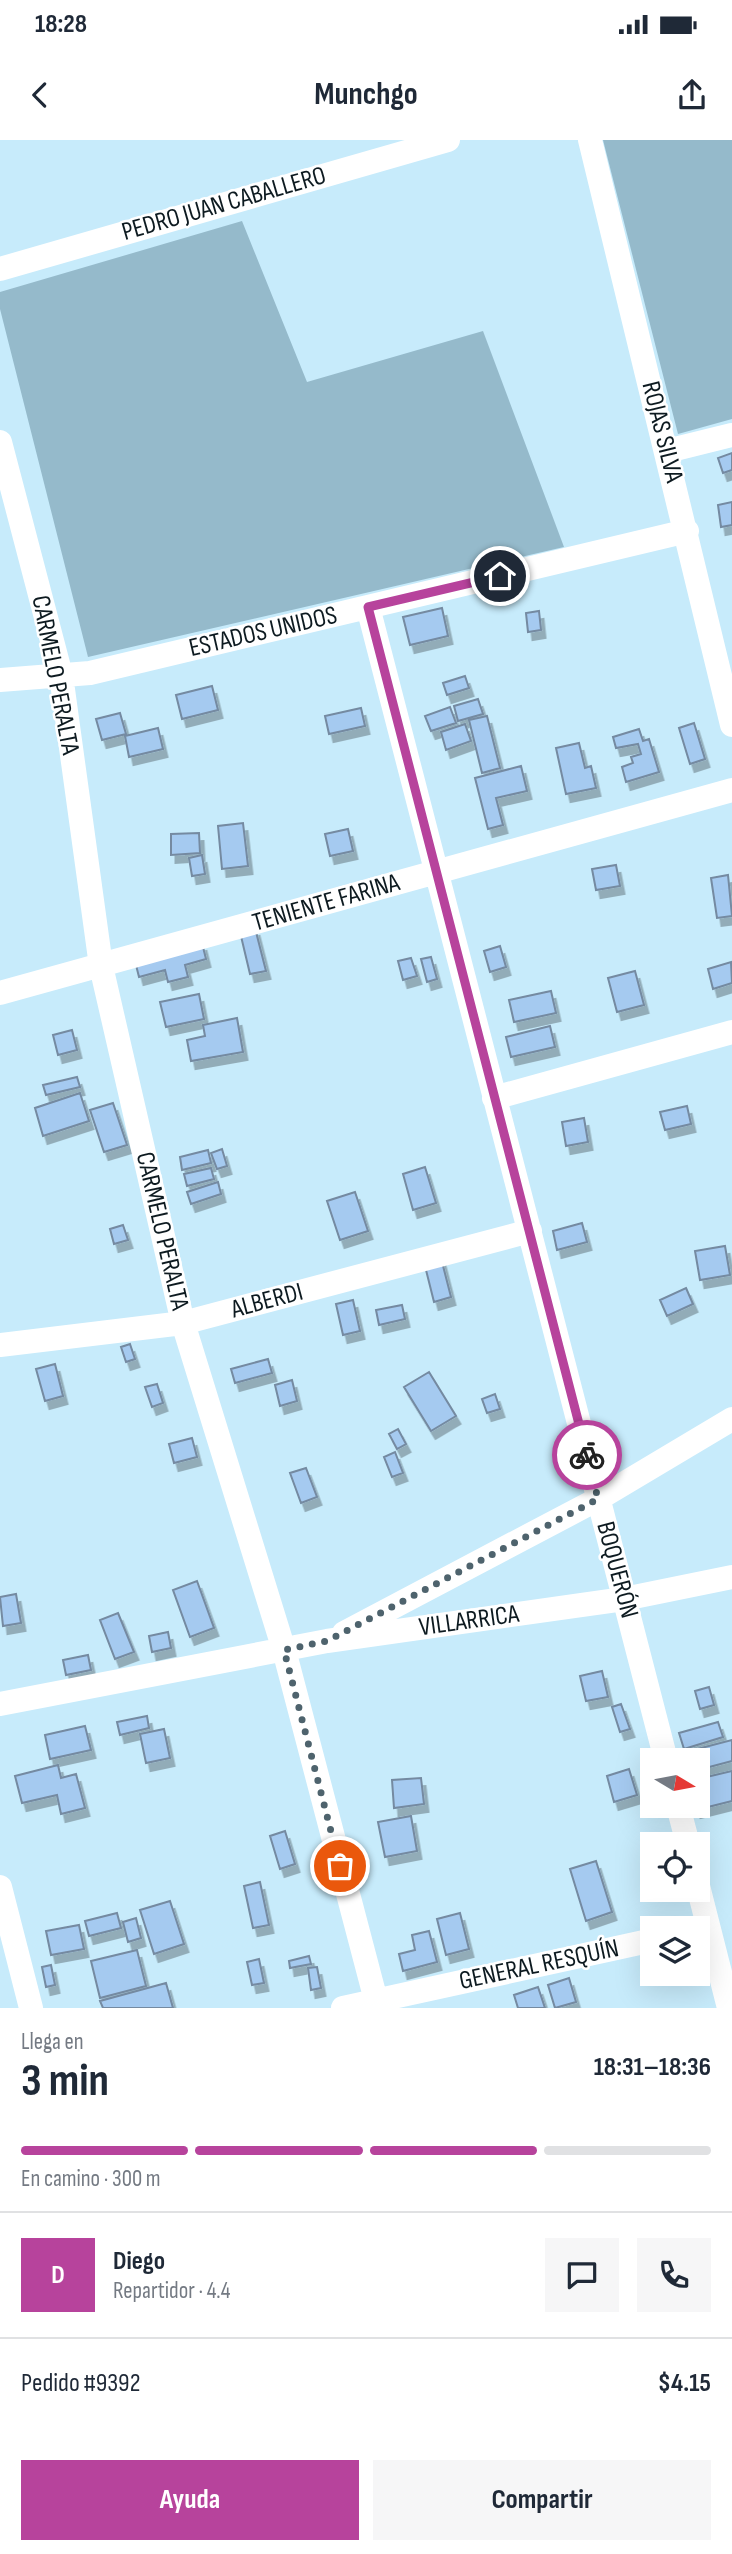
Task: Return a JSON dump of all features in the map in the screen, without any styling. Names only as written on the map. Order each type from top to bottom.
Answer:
[{"type":"street","name":"PEDRO JUAN CABALLERO","points":[[0,268],[448,140]]},
{"type":"street","name":"ROJAS SILVA","points":[[590,140],[732,724]]},
{"type":"street","points":[[667,451],[732,435]]},
{"type":"street","name":"CARMELO PERALTA","points":[[0,442],[61,675],[101,966],[183,1323],[284,1650],[377,2004]]},
{"type":"street","name":"ESTADOS UNIDOS","points":[[0,680],[90,673],[687,531]]},
{"type":"street","name":"BOQUERÓN","points":[[368,607],[663,1748]]},
{"type":"street","name":"TENIENTE FARINA","points":[[0,993],[732,790]]},
{"type":"street","points":[[494,1098],[732,1032]]},
{"type":"street","name":"ALBERDI","points":[[0,1345],[183,1323],[530,1231]]},
{"type":"street","points":[[327,1641],[598,1499],[732,1419]]},
{"type":"street","name":"VILLARRICA","points":[[0,1703],[327,1641],[624,1599],[732,1577]]},
{"type":"street","points":[[0,1887],[31,2008]]},
{"type":"street","points":[[704,1902],[713,1926],[729,2008]]},
{"type":"street","name":"GENERAL RESQUÍN","points":[[343,2008],[377,2004],[640,1943]]},
{"type":"shaded area","points":[[603,140],[732,140],[732,419],[678,434]]},
{"type":"shaded area","points":[[242,221],[307,382],[483,331],[564,547],[88,657],[0,309],[0,292]]},
{"type":"building","points":[[732,453],[732,470],[723,473],[718,458]]},
{"type":"building","points":[[732,502],[732,525],[721,527],[718,505]]},
{"type":"building","points":[[442,608],[448,636],[410,645],[403,617]]},
{"type":"building","points":[[539,611],[541,630],[528,632],[526,613]]},
{"type":"building","points":[[465,676],[469,688],[447,695],[443,683]]},
{"type":"building","points":[[212,686],[218,710],[182,719],[176,695]]},
{"type":"building","points":[[478,699],[483,714],[458,721],[454,706]]},
{"type":"building","points":[[450,707],[456,723],[431,731],[425,716]]},
{"type":"building","points":[[361,708],[365,726],[329,734],[325,716]]},
{"type":"building","points":[[120,713],[126,734],[102,740],[96,719]]},
{"type":"building","points":[[487,716],[500,768],[482,773],[469,720]]},
{"type":"building","points":[[694,723],[705,759],[690,764],[679,728]]},
{"type":"building","points":[[465,724],[471,741],[446,750],[441,732]]},
{"type":"building","points":[[158,728],[163,749],[129,757],[125,736]]},
{"type":"building","points":[[639,729],[643,741],[649,739],[659,772],[626,782],[622,767],[633,763],[631,757],[641,754],[638,744],[616,748],[613,737]]},
{"type":"building","points":[[579,743],[585,768],[591,766],[596,788],[566,794],[556,748]]},
{"type":"building","points":[[521,766],[527,791],[496,798],[503,825],[488,829],[475,778]]},
{"type":"building","points":[[243,823],[248,866],[222,869],[218,826]]},
{"type":"building","points":[[348,829],[353,851],[330,856],[325,834]]},
{"type":"building","points":[[199,833],[200,853],[171,855],[171,834]]},
{"type":"building","points":[[202,855],[205,874],[192,876],[189,858]]},
{"type":"building","points":[[616,865],[620,886],[596,890],[592,869]]},
{"type":"building","points":[[728,875],[732,916],[717,918],[711,878]]},
{"type":"building","points":[[255,928],[266,971],[250,974],[240,932]]},
{"type":"building","points":[[202,943],[206,959],[185,965],[188,977],[168,982],[165,970],[139,977],[135,961]]},
{"type":"building","points":[[500,946],[506,967],[490,972],[484,951]]},
{"type":"building","points":[[431,957],[437,979],[427,982],[421,959]]},
{"type":"building","points":[[411,958],[417,976],[403,980],[398,961]]},
{"type":"building","points":[[731,962],[732,983],[713,989],[708,969]]},
{"type":"building","points":[[635,971],[644,1005],[617,1012],[608,978]]},
{"type":"building","points":[[551,991],[556,1013],[514,1022],[509,1000]]},
{"type":"building","points":[[199,994],[204,1019],[166,1027],[160,1002]]},
{"type":"building","points":[[237,1018],[243,1052],[191,1061],[187,1040],[205,1036],[203,1025]]},
{"type":"building","points":[[550,1026],[555,1047],[511,1057],[506,1037]]},
{"type":"building","points":[[72,1030],[77,1050],[58,1055],[53,1035]]},
{"type":"building","points":[[77,1077],[80,1087],[46,1095],[43,1085]]},
{"type":"building","points":[[80,1093],[89,1121],[43,1136],[35,1108]]},
{"type":"building","points":[[113,1103],[127,1145],[104,1152],[90,1110]]},
{"type":"building","points":[[687,1106],[691,1124],[665,1130],[660,1112]]},
{"type":"building","points":[[584,1118],[588,1142],[566,1146],[562,1122]]},
{"type":"building","points":[[222,1149],[227,1166],[217,1169],[211,1153]]},
{"type":"building","points":[[208,1150],[211,1163],[182,1170],[180,1157]]},
{"type":"building","points":[[425,1167],[436,1203],[413,1210],[403,1174]]},
{"type":"building","points":[[211,1168],[214,1179],[187,1186],[184,1174]]},
{"type":"building","points":[[218,1182],[221,1194],[191,1204],[187,1192]]},
{"type":"building","points":[[355,1192],[368,1231],[340,1240],[327,1201]]},
{"type":"building","points":[[582,1223],[587,1242],[557,1250],[553,1231]]},
{"type":"building","points":[[123,1225],[128,1240],[114,1244],[110,1229]]},
{"type":"building","points":[[725,1246],[730,1275],[700,1280],[695,1251]]},
{"type":"building","points":[[441,1258],[451,1297],[434,1302],[424,1262]]},
{"type":"building","points":[[686,1288],[693,1304],[667,1316],[660,1300]]},
{"type":"building","points":[[353,1300],[360,1331],[343,1335],[336,1304]]},
{"type":"building","points":[[402,1305],[405,1319],[379,1325],[376,1310]]},
{"type":"building","points":[[130,1344],[135,1359],[126,1362],[121,1347]]},
{"type":"building","points":[[268,1359],[272,1373],[235,1383],[231,1369]]},
{"type":"building","points":[[55,1364],[63,1396],[45,1401],[36,1369]]},
{"type":"building","points":[[429,1372],[456,1416],[431,1431],[404,1387]]},
{"type":"building","points":[[292,1380],[297,1401],[280,1406],[275,1385]]},
{"type":"building","points":[[157,1384],[163,1403],[152,1407],[145,1387]]},
{"type":"building","points":[[495,1394],[500,1409],[487,1413],[482,1399]]},
{"type":"building","points":[[398,1429],[406,1444],[397,1449],[389,1434]]},
{"type":"building","points":[[192,1438],[197,1457],[174,1463],[169,1444]]},
{"type":"building","points":[[395,1452],[403,1473],[392,1477],[384,1457]]},
{"type":"building","points":[[306,1468],[317,1497],[301,1503],[290,1473]]},
{"type":"building","points":[[197,1581],[214,1628],[190,1637],[173,1590]]},
{"type":"building","points":[[16,1594],[21,1623],[3,1626],[0,1597]]},
{"type":"building","points":[[118,1613],[134,1652],[115,1659],[100,1620]]},
{"type":"building","points":[[168,1632],[171,1648],[152,1652],[149,1636]]},
{"type":"building","points":[[88,1655],[91,1670],[66,1675],[63,1660]]},
{"type":"building","points":[[602,1671],[608,1697],[586,1701],[580,1676]]},
{"type":"building","points":[[709,1687],[714,1705],[700,1709],[695,1691]]},
{"type":"building","points":[[621,1704],[630,1729],[620,1732],[612,1707]]},
{"type":"building","points":[[147,1716],[149,1728],[120,1735],[117,1722]]},
{"type":"building","points":[[718,1722],[723,1737],[684,1748],[679,1733]]},
{"type":"building","points":[[85,1726],[91,1750],[50,1759],[45,1735]]},
{"type":"building","points":[[164,1729],[170,1758],[146,1763],[140,1734]]},
{"type":"building","points":[[732,1740],[732,1761],[710,1767],[710,1748],[701,1748]]},
{"type":"building","points":[[58,1765],[61,1778],[76,1774],[85,1808],[61,1814],[57,1795],[22,1803],[15,1776]]},
{"type":"building","points":[[629,1769],[637,1795],[614,1802],[607,1776]]},
{"type":"building","points":[[732,1771],[732,1801],[710,1806],[710,1776]]},
{"type":"building","points":[[421,1778],[424,1804],[394,1808],[392,1780]]},
{"type":"building","points":[[411,1816],[417,1851],[385,1857],[378,1822]]},
{"type":"building","points":[[285,1831],[295,1864],[280,1869],[270,1836]]},
{"type":"building","points":[[596,1861],[612,1912],[586,1921],[570,1869]]},
{"type":"building","points":[[260,1882],[269,1925],[253,1928],[244,1886]]},
{"type":"building","points":[[170,1901],[184,1944],[154,1954],[140,1910]]},
{"type":"building","points":[[117,1913],[121,1928],[89,1936],[85,1921]]},
{"type":"building","points":[[460,1913],[469,1949],[446,1955],[437,1919]]},
{"type":"building","points":[[136,1918],[141,1938],[128,1942],[123,1922]]},
{"type":"building","points":[[79,1925],[84,1949],[51,1955],[46,1931]]},
{"type":"building","points":[[429,1931],[437,1962],[403,1971],[399,1954],[415,1950],[412,1935]]},
{"type":"building","points":[[137,1950],[146,1986],[100,1998],[91,1961]]},
{"type":"building","points":[[309,1956],[311,1964],[290,1968],[289,1961]]},
{"type":"building","points":[[259,1959],[264,1983],[252,1985],[247,1962]]},
{"type":"building","points":[[51,1965],[55,1985],[46,1987],[42,1967]]},
{"type":"building","points":[[317,1967],[321,1988],[311,1990],[308,1968]]},
{"type":"building","points":[[569,1978],[576,2002],[555,2008],[548,1985]]},
{"type":"building","points":[[166,1983],[173,2008],[103,2008],[100,2001]]},
{"type":"building","points":[[538,1987],[545,2008],[518,2008],[514,1995]]},
{"type":"way so far","points":[[340,1866],[284,1650],[327,1641],[598,1499],[587,1455]]},
{"type":"route","points":[[500,576],[368,607],[587,1455]]}]
